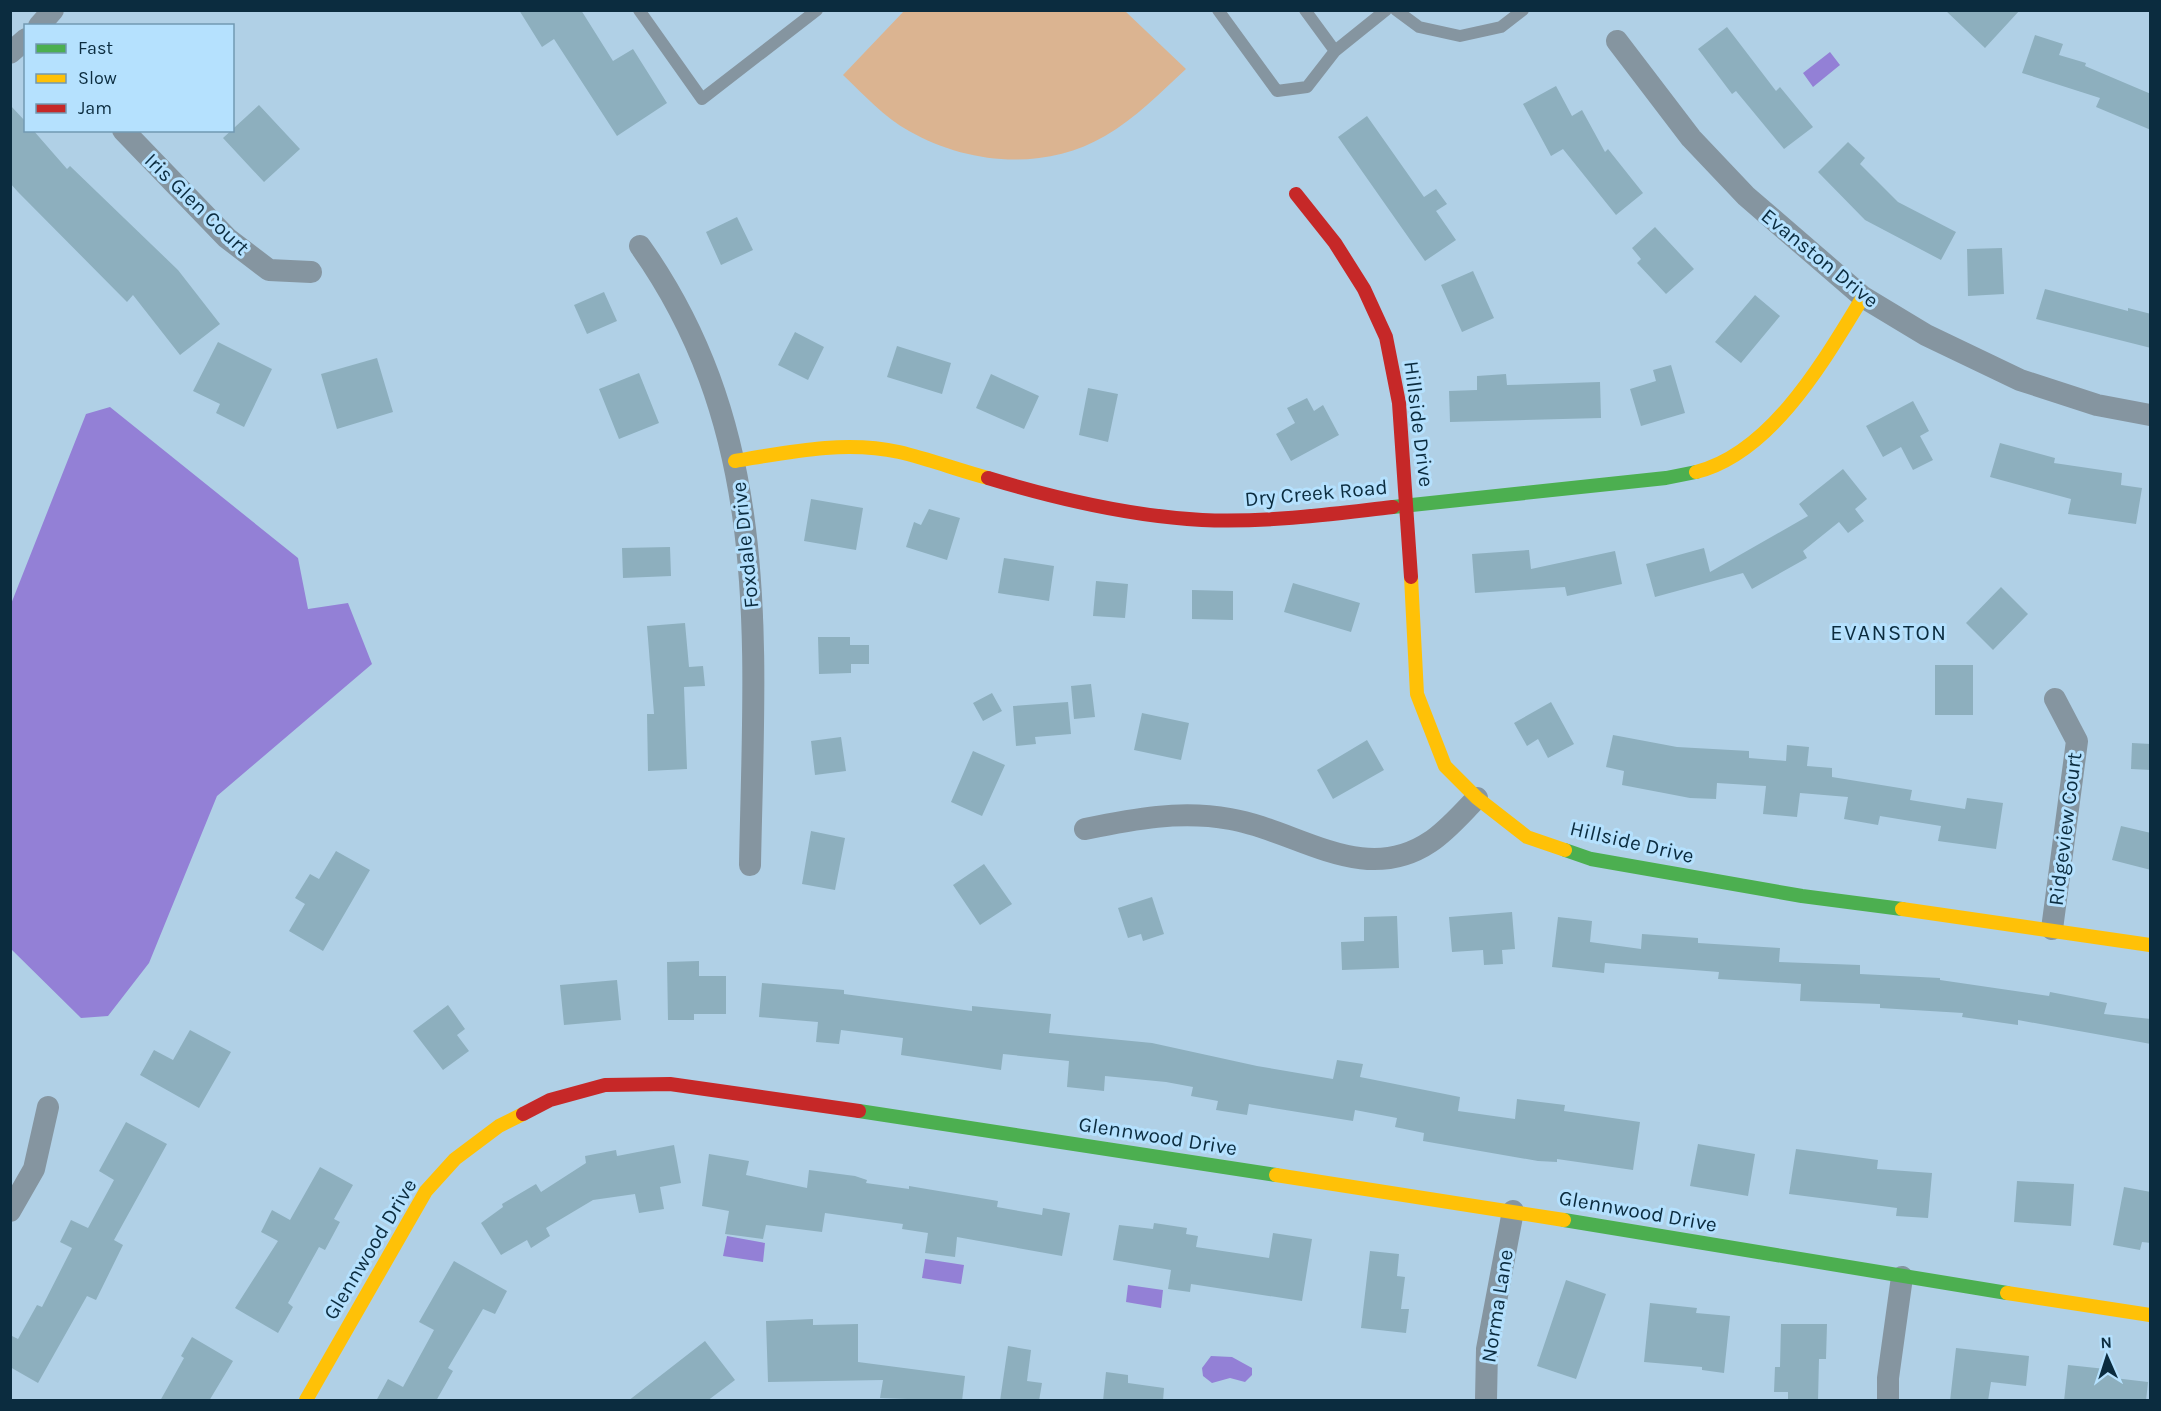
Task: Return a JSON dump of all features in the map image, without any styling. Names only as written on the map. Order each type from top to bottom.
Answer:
[{"type":"street","points":[[41,24],[53,10]]},
{"type":"street","points":[[10,53],[24,41]]},
{"type":"street","name":"Evanston Drive","points":[[1617,41],[1691,138],[1746,195],[1863,297],[1926,335],[2020,380],[2097,405],[2151,415]]},
{"type":"street","name":"Iris Glen Court","points":[[125,132],[235,245],[269,270],[311,272]]},
{"type":"street","name":"Hillside Drive","points":[[1296,194],[1335,243],[1358,280],[1386,337],[1399,404],[1408,506],[1417,694],[1445,766],[1477,798],[1527,837],[1591,859],[1802,896],[2052,929],[2151,945]]},
{"type":"street","name":"Foxdale Drive","points":[[640,246],[666,283],[698,345],[718,399],[735,461],[747,530],[753,601],[750,866]]},
{"type":"street","name":"Dry Creek Road","points":[[735,461],[798,450],[841,447],[898,452],[1027,489],[1126,511],[1202,520],[1275,520],[1666,478],[1709,467],[1751,443],[1800,393],[1863,297]]},
{"type":"street","name":"Ridgeview Court","points":[[2052,929],[2077,741],[2055,699]]},
{"type":"street","points":[[1085,829],[1154,815],[1192,814],[1271,828],[1334,855],[1372,861],[1402,857],[1430,842],[1477,798]]},
{"type":"street","name":"Glennwood Drive","points":[[306,1401],[426,1191],[455,1159],[499,1126],[550,1100],[605,1085],[670,1084],[736,1092],[1513,1211],[1902,1277],[2151,1315]]},
{"type":"street","points":[[10,1211],[34,1169],[48,1107]]},
{"type":"street","name":"Norma Lane","points":[[1486,1401],[1487,1350],[1513,1211]]},
{"type":"street","points":[[1888,1401],[1888,1378],[1902,1277]]},
{"type":"lane","points":[[639,10],[702,99],[817,10]]},
{"type":"lane","points":[[1218,10],[1276,91],[1307,87],[1335,51],[1386,10]]},
{"type":"lane","points":[[1305,10],[1335,51]]},
{"type":"lane","points":[[1396,10],[1419,27],[1460,36],[1501,27],[1523,10]]},
{"type":"shaded area","points":[[904,11],[1125,11],[1186,69],[1127,121],[1105,136],[1082,147],[1058,155],[1032,159],[982,157],[957,151],[909,131],[883,112],[843,75]]},
{"type":"shaded area","points":[[1830,52],[1840,65],[1813,87],[1803,73]]},
{"type":"shaded area","points":[[110,407],[298,558],[308,609],[348,603],[372,664],[217,796],[149,963],[108,1016],[81,1018],[11,949],[11,604],[86,414]]},
{"type":"shaded area","points":[[727,1236],[765,1243],[763,1262],[723,1256]]},
{"type":"shaded area","points":[[925,1259],[964,1265],[961,1284],[922,1278]]},
{"type":"shaded area","points":[[1128,1285],[1163,1290],[1161,1308],[1126,1302]]},
{"type":"shaded area","points":[[1211,1356],[1232,1357],[1252,1368],[1252,1375],[1245,1382],[1230,1378],[1212,1383],[1203,1376],[1202,1368]]},
{"type":"building","points":[[519,10],[581,10],[613,61],[633,49],[667,103],[617,136],[554,39],[542,47]]},
{"type":"building","points":[[1945,10],[2020,10],[1985,48]]},
{"type":"building","points":[[1727,27],[1776,91],[1780,87],[1813,127],[1784,149],[1736,91],[1732,94],[1698,49]]},
{"type":"building","points":[[2035,35],[2063,44],[2059,55],[2086,63],[2085,66],[2151,94],[2151,130],[2096,107],[2100,98],[2022,73]]},
{"type":"building","points":[[1556,86],[1572,116],[1582,110],[1605,152],[1608,149],[1643,193],[1616,215],[1563,149],[1551,156],[1523,104]]},
{"type":"building","points":[[10,105],[24,120],[24,132],[35,132],[67,169],[70,166],[178,270],[220,324],[180,355],[133,295],[127,302],[10,183]]},
{"type":"building","points":[[259,105],[300,149],[264,182],[223,138],[230,132],[234,132],[234,128]]},
{"type":"building","points":[[1367,116],[1424,197],[1436,189],[1447,204],[1436,211],[1456,240],[1425,261],[1338,137]]},
{"type":"building","points":[[1848,142],[1865,158],[1860,164],[1898,202],[1956,232],[1941,260],[1865,220],[1818,172]]},
{"type":"building","points":[[737,217],[753,250],[721,265],[706,232]]},
{"type":"building","points":[[1655,227],[1694,269],[1666,294],[1637,263],[1641,259],[1632,248]]},
{"type":"building","points":[[2002,248],[2004,294],[1968,296],[1967,249]]},
{"type":"building","points":[[1473,271],[1494,318],[1462,332],[1441,285]]},
{"type":"building","points":[[2045,289],[2128,311],[2128,308],[2151,314],[2151,348],[2036,319]]},
{"type":"building","points":[[604,292],[617,321],[587,334],[574,305]]},
{"type":"building","points":[[1755,295],[1780,316],[1741,363],[1715,342]]},
{"type":"building","points":[[795,332],[824,347],[808,380],[778,365]]},
{"type":"building","points":[[218,342],[272,369],[244,427],[216,413],[220,404],[193,391]]},
{"type":"building","points":[[897,346],[951,363],[942,394],[887,377]]},
{"type":"building","points":[[377,358],[393,412],[337,429],[321,374]]},
{"type":"building","points":[[1671,365],[1685,413],[1641,426],[1630,389],[1656,381],[1653,370]]},
{"type":"building","points":[[639,373],[659,423],[619,439],[599,389]]},
{"type":"building","points":[[991,374],[1039,396],[1024,429],[976,408]]},
{"type":"building","points":[[1506,374],[1507,385],[1600,382],[1601,418],[1450,422],[1449,391],[1477,390],[1477,376]]},
{"type":"building","points":[[1088,388],[1118,394],[1108,442],[1079,435]]},
{"type":"building","points":[[1307,398],[1314,411],[1323,405],[1339,435],[1291,461],[1276,434],[1295,423],[1287,408]]},
{"type":"building","points":[[1913,401],[1929,431],[1920,436],[1933,460],[1913,470],[1901,447],[1883,457],[1866,426]]},
{"type":"building","points":[[2000,443],[2055,458],[2054,463],[2122,473],[2121,485],[2142,488],[2136,524],[2068,514],[2071,499],[1990,477]]},
{"type":"building","points":[[1843,469],[1867,499],[1855,509],[1864,521],[1848,533],[1839,522],[1803,551],[1807,558],[1752,589],[1743,573],[1655,597],[1646,564],[1704,548],[1710,572],[1808,516],[1799,504]]},
{"type":"building","points":[[811,499],[863,508],[856,550],[804,541]]},
{"type":"building","points":[[929,509],[960,518],[947,560],[906,547],[914,522],[921,525]]},
{"type":"building","points":[[670,547],[671,576],[623,578],[622,548]]},
{"type":"building","points":[[1529,550],[1531,569],[1615,551],[1622,584],[1567,596],[1565,587],[1475,593],[1472,554]]},
{"type":"building","points":[[1004,558],[1054,566],[1049,601],[998,593]]},
{"type":"building","points":[[1096,581],[1128,584],[1125,618],[1093,616]]},
{"type":"building","points":[[1293,583],[1360,603],[1351,632],[1284,612]]},
{"type":"building","points":[[2001,587],[2028,614],[1993,650],[1966,623]]},
{"type":"building","points":[[1192,590],[1233,591],[1233,620],[1192,619]]},
{"type":"building","points":[[685,623],[689,667],[703,666],[705,686],[684,687],[687,769],[648,771],[647,714],[654,714],[647,626]]},
{"type":"building","points":[[818,637],[850,637],[850,645],[869,645],[869,664],[851,664],[851,673],[819,674]]},
{"type":"building","points":[[1935,665],[1973,665],[1973,715],[1935,715]]},
{"type":"building","points":[[1091,684],[1095,717],[1074,719],[1071,686]]},
{"type":"building","points":[[992,693],[1002,711],[983,721],[973,703]]},
{"type":"building","points":[[1068,702],[1071,734],[1035,737],[1036,744],[1016,746],[1013,706]]},
{"type":"building","points":[[1551,702],[1574,744],[1548,758],[1538,739],[1527,746],[1514,723]]},
{"type":"building","points":[[1142,713],[1189,723],[1181,760],[1134,750]]},
{"type":"building","points":[[1613,735],[1677,747],[1749,751],[1749,758],[1786,761],[1787,745],[1809,747],[1807,766],[1832,768],[1832,777],[1912,790],[1910,800],[1965,809],[1967,798],[2003,803],[1996,849],[1938,841],[1941,826],[1880,816],[1878,825],[1844,819],[1848,797],[1800,793],[1797,817],[1763,814],[1766,786],[1717,783],[1716,799],[1690,798],[1622,785],[1624,771],[1606,767]]},
{"type":"building","points":[[841,737],[846,771],[815,775],[811,741]]},
{"type":"building","points":[[1367,740],[1384,770],[1333,799],[1317,770]]},
{"type":"building","points":[[2132,743],[2151,744],[2151,770],[2131,769]]},
{"type":"building","points":[[973,751],[1005,765],[982,816],[951,802]]},
{"type":"building","points":[[2121,826],[2151,833],[2151,870],[2112,860]]},
{"type":"building","points":[[811,831],[845,838],[835,890],[802,884]]},
{"type":"building","points":[[336,851],[370,870],[323,951],[289,931],[305,904],[295,898],[310,874],[319,879]]},
{"type":"building","points":[[984,864],[1012,904],[980,925],[953,885]]},
{"type":"building","points":[[1152,897],[1164,934],[1143,941],[1141,934],[1128,938],[1118,908]]},
{"type":"building","points":[[1512,912],[1515,949],[1502,950],[1503,964],[1484,965],[1483,950],[1452,952],[1449,917]]},
{"type":"building","points":[[1397,916],[1399,968],[1342,970],[1341,942],[1364,941],[1364,917]]},
{"type":"building","points":[[1558,917],[1592,921],[1590,942],[1641,949],[1642,934],[1698,938],[1698,943],[1780,948],[1779,962],[1860,965],[1860,974],[1940,978],[1940,980],[2049,996],[2050,992],[2107,1003],[2104,1014],[2151,1019],[2151,1044],[2018,1020],[2018,1025],[1962,1017],[1963,1013],[1880,1008],[1880,1004],[1800,1001],[1801,984],[1718,979],[1719,972],[1605,963],[1604,973],[1552,967]]},
{"type":"building","points":[[699,961],[699,976],[726,976],[726,1014],[694,1014],[694,1020],[668,1020],[667,962]]},
{"type":"building","points":[[617,980],[621,1020],[564,1025],[560,985]]},
{"type":"building","points":[[762,983],[844,990],[844,994],[972,1011],[972,1006],[1051,1014],[1049,1033],[1152,1043],[1257,1066],[1333,1079],[1337,1060],[1363,1064],[1360,1077],[1460,1097],[1458,1111],[1515,1119],[1517,1099],[1565,1105],[1564,1111],[1640,1122],[1633,1170],[1557,1159],[1557,1162],[1538,1161],[1423,1141],[1424,1133],[1395,1127],[1397,1118],[1355,1110],[1353,1121],[1249,1104],[1247,1115],[1216,1110],[1218,1101],[1191,1096],[1193,1087],[1166,1082],[1105,1076],[1104,1091],[1067,1087],[1069,1061],[1003,1054],[1001,1070],[901,1055],[903,1038],[841,1030],[839,1044],[816,1042],[818,1022],[759,1017]]},
{"type":"building","points":[[448,1005],[465,1029],[457,1035],[469,1051],[443,1070],[413,1031]]},
{"type":"building","points":[[190,1030],[231,1052],[199,1108],[140,1075],[154,1050],[173,1060]]},
{"type":"building","points":[[126,1122],[167,1144],[114,1240],[123,1245],[96,1300],[87,1296],[38,1383],[10,1367],[10,1335],[18,1339],[37,1305],[42,1307],[72,1248],[60,1242],[71,1220],[88,1228],[114,1180],[99,1171]]},
{"type":"building","points":[[1698,1144],[1755,1154],[1748,1196],[1690,1186]]},
{"type":"building","points":[[674,1145],[681,1183],[660,1187],[664,1209],[639,1213],[635,1194],[593,1200],[546,1228],[550,1236],[531,1248],[527,1240],[501,1255],[481,1223],[503,1207],[502,1204],[536,1184],[541,1192],[586,1163],[585,1156],[616,1150],[617,1156]]},
{"type":"building","points":[[1796,1149],[1878,1160],[1877,1169],[1932,1173],[1928,1218],[1896,1216],[1897,1208],[1789,1194]]},
{"type":"building","points":[[709,1154],[749,1161],[746,1175],[807,1188],[809,1170],[855,1176],[867,1180],[866,1183],[909,1189],[909,1186],[998,1201],[997,1207],[1042,1215],[1043,1208],[1070,1213],[1062,1256],[957,1237],[955,1257],[925,1253],[928,1233],[902,1229],[903,1224],[825,1213],[822,1232],[766,1225],[763,1239],[725,1234],[729,1211],[702,1206]]},
{"type":"building","points":[[320,1167],[353,1185],[334,1219],[340,1222],[325,1250],[319,1247],[288,1303],[293,1307],[278,1333],[235,1308],[278,1241],[261,1232],[272,1210],[290,1220]]},
{"type":"building","points":[[2017,1181],[2074,1184],[2071,1226],[2014,1222]]},
{"type":"building","points":[[2124,1187],[2151,1192],[2151,1243],[2142,1242],[2140,1250],[2113,1245]]},
{"type":"building","points":[[1154,1223],[1187,1228],[1186,1234],[1198,1236],[1196,1247],[1269,1258],[1273,1233],[1312,1239],[1302,1301],[1191,1284],[1190,1292],[1168,1289],[1171,1270],[1113,1260],[1119,1225],[1153,1229]]},
{"type":"building","points":[[1370,1251],[1399,1254],[1397,1276],[1405,1277],[1401,1309],[1409,1309],[1406,1333],[1361,1328]]},
{"type":"building","points":[[454,1261],[507,1291],[495,1314],[483,1309],[448,1368],[453,1371],[436,1401],[376,1401],[388,1379],[403,1387],[434,1330],[419,1322]]},
{"type":"building","points":[[1566,1280],[1606,1294],[1576,1379],[1537,1366]]},
{"type":"building","points":[[1650,1303],[1697,1308],[1696,1313],[1730,1316],[1724,1373],[1702,1370],[1702,1367],[1644,1362]]},
{"type":"building","points":[[813,1319],[813,1325],[858,1324],[858,1362],[965,1376],[962,1401],[880,1398],[883,1380],[768,1382],[766,1321]]},
{"type":"building","points":[[1781,1324],[1827,1324],[1826,1359],[1819,1359],[1818,1401],[1788,1401],[1788,1392],[1774,1392],[1775,1367],[1780,1367]]},
{"type":"building","points":[[192,1337],[233,1361],[209,1401],[160,1401],[184,1358],[181,1356]]},
{"type":"building","points":[[705,1341],[735,1380],[707,1401],[628,1401]]},
{"type":"building","points":[[1008,1346],[1031,1350],[1027,1381],[1042,1383],[1039,1401],[1000,1401]]},
{"type":"building","points":[[1956,1348],[2029,1356],[2026,1386],[1991,1382],[1988,1401],[1950,1401]]},
{"type":"building","points":[[2068,1365],[2115,1370],[2114,1378],[2148,1382],[2146,1401],[2064,1401]]},
{"type":"building","points":[[1106,1372],[1128,1375],[1128,1383],[1164,1388],[1163,1401],[1103,1401]]},
{"type":"traffic: fast","points":[[1393,507],[1666,478],[1696,472]]},
{"type":"traffic: fast","points":[[1565,850],[1591,859],[1802,896],[1902,909]]},
{"type":"traffic: fast","points":[[859,1111],[1276,1175]]},
{"type":"traffic: fast","points":[[1564,1220],[2007,1293]]},
{"type":"traffic: slow","points":[[1696,472],[1723,462],[1749,445],[1772,425],[1814,375],[1863,297]]},
{"type":"traffic: slow","points":[[735,461],[817,449],[858,447],[899,452],[988,478]]},
{"type":"traffic: slow","points":[[1411,577],[1417,694],[1445,766],[1477,798],[1527,837],[1565,850]]},
{"type":"traffic: slow","points":[[1902,909],[2150,945]]},
{"type":"traffic: slow","points":[[306,1400],[426,1191],[455,1159],[499,1126],[523,1114]]},
{"type":"traffic: slow","points":[[1276,1175],[1564,1220]]},
{"type":"traffic: slow","points":[[2007,1293],[2150,1315]]},
{"type":"traffic: jam","points":[[1296,194],[1335,243],[1364,289],[1386,337],[1399,403],[1411,577]]},
{"type":"traffic: jam","points":[[988,478],[1094,505],[1148,515],[1202,520],[1274,519],[1393,507]]},
{"type":"traffic: jam","points":[[523,1114],[550,1100],[605,1085],[670,1084],[859,1111]]},
{"type":"district","name":"EVANSTON","points":[[1889,632]]}]
